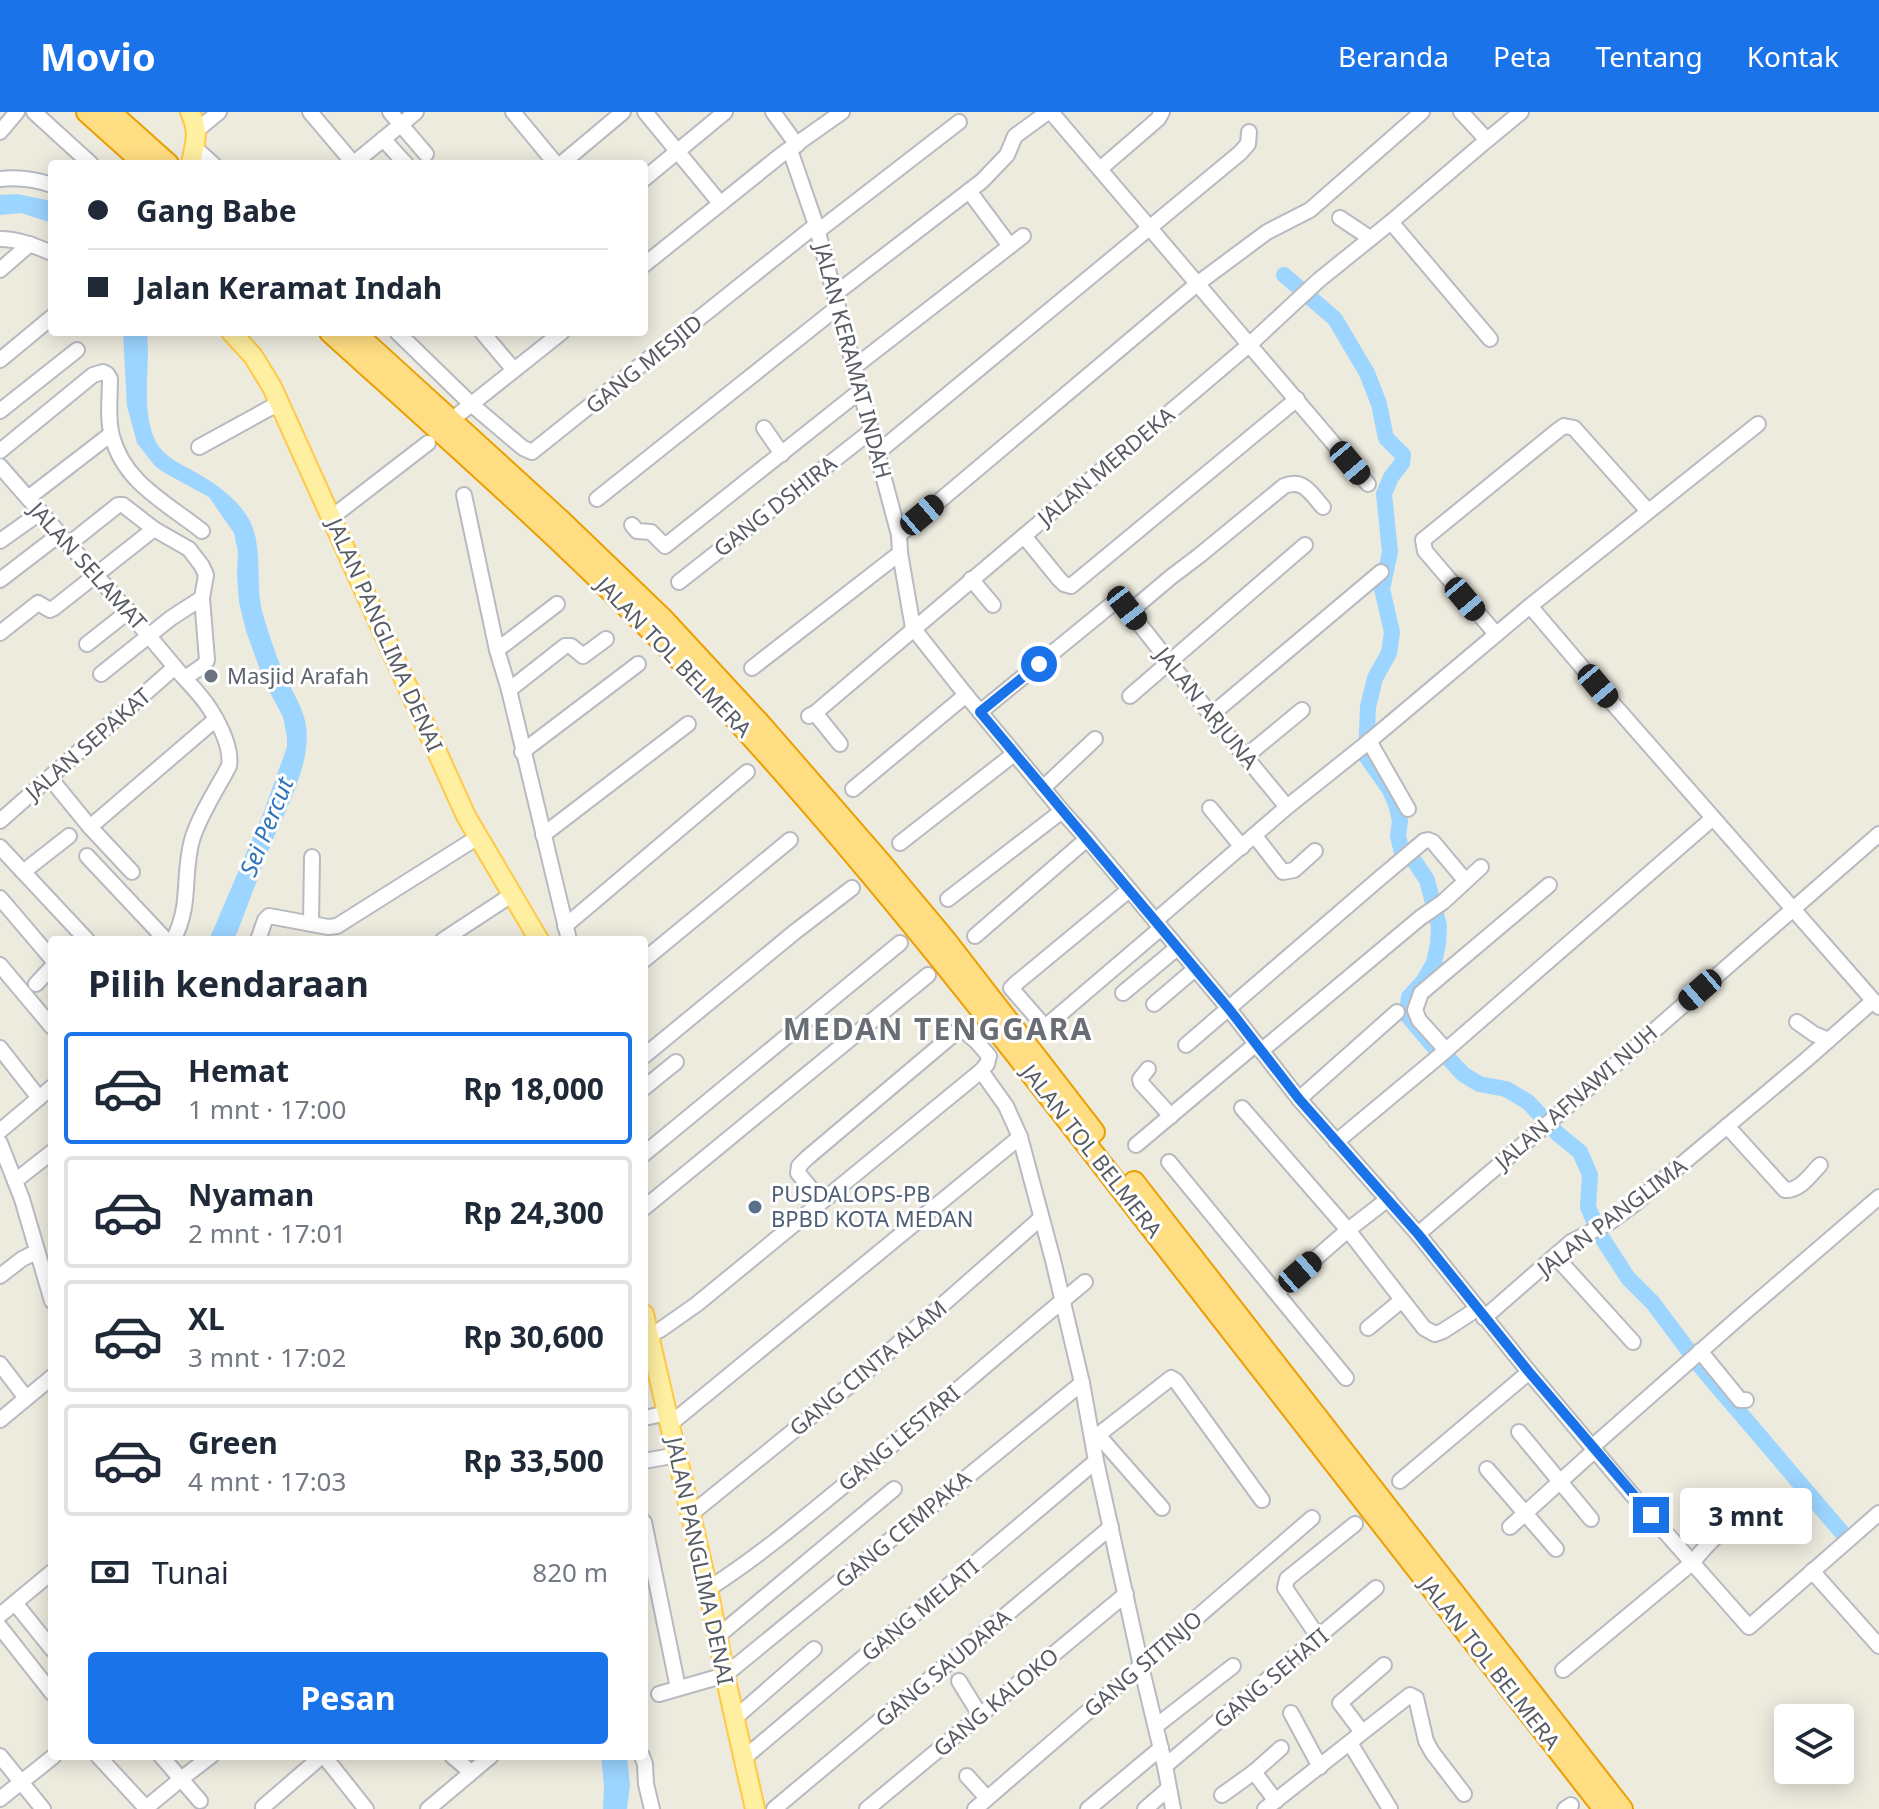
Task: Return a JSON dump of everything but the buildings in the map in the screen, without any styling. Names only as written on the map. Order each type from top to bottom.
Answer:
[{"type":"highway","points":[[87,112],[141,160]]},
{"type":"highway","points":[[110,112],[164,160]]},
{"type":"highway","name":"JALAN TOL BELMERA","points":[[334,336],[497,483],[653,633],[727,710],[845,842],[1056,1105],[1604,1809]]},
{"type":"highway","name":"JALAN TOL BELMERA","points":[[358,336],[558,518],[663,619],[762,726],[882,864],[966,967],[1622,1809]]},
{"type":"main road","points":[[190,112],[194,147]]},
{"type":"main road","name":"JALAN PANGLIMA DENAI","points":[[235,336],[264,373],[466,816],[537,936]]},
{"type":"main road","name":"JALAN PANGLIMA DENAI","points":[[648,1344],[669,1418],[755,1809]]},
{"type":"street","points":[[0,132],[17,112]]},
{"type":"street","points":[[34,112],[87,160]]},
{"type":"street","points":[[194,147],[219,112]]},
{"type":"street","points":[[310,112],[351,160]]},
{"type":"street","points":[[390,112],[426,154]]},
{"type":"street","points":[[359,160],[416,112]]},
{"type":"street","points":[[513,112],[555,160]]},
{"type":"street","points":[[645,112],[720,203]]},
{"type":"street","points":[[648,176],[725,112]]},
{"type":"street","name":"JALAN KERAMAT INDAH","points":[[773,112],[794,147],[837,300],[899,535],[913,628],[1014,754],[1229,1009],[1299,1099],[1418,1234],[1629,1491],[1749,1627],[1812,1571]]},
{"type":"street","points":[[648,262],[794,147],[823,118],[842,112]]},
{"type":"street","points":[[597,499],[989,174],[1007,155],[1015,136],[1050,112],[1368,484]]},
{"type":"street","points":[[1100,169],[1158,119],[1162,112]]},
{"type":"street","points":[[899,535],[1197,284],[1267,232],[1319,203],[1422,112]]},
{"type":"street","points":[[1461,112],[1487,140]]},
{"type":"street","name":"JALAN MERDEKA","points":[[840,744],[812,715],[1249,345],[1319,280],[1521,112]]},
{"type":"street","points":[[563,160],[613,115]]},
{"type":"street","points":[[817,228],[959,122]]},
{"type":"street","points":[[877,453],[1240,153],[1248,144],[1249,132]]},
{"type":"street","points":[[383,139],[402,160]]},
{"type":"street","points":[[0,179],[15,177],[48,184]]},
{"type":"street","points":[[969,191],[1010,246]]},
{"type":"street","points":[[1340,218],[1370,238]]},
{"type":"street","points":[[1391,222],[1490,339]]},
{"type":"street","name":"GANG MESJID","points":[[471,404],[523,448],[536,451],[817,228]]},
{"type":"street","points":[[853,368],[1023,236]]},
{"type":"street","points":[[0,239],[30,244],[48,251]]},
{"type":"street","points":[[0,270],[30,244]]},
{"type":"street","points":[[0,360],[48,320]]},
{"type":"street","points":[[401,336],[471,404]]},
{"type":"street","points":[[485,336],[514,370]]},
{"type":"street","points":[[459,414],[556,336]]},
{"type":"street","points":[[0,411],[77,350]]},
{"type":"street","points":[[0,451],[86,380],[98,373],[107,374],[110,379],[111,434],[120,460],[129,473],[158,499],[202,531]]},
{"type":"street","points":[[632,525],[637,531],[651,532],[665,546],[860,391]]},
{"type":"street","points":[[1024,536],[1059,579],[1071,586],[1297,399]]},
{"type":"street","points":[[199,447],[279,403]]},
{"type":"street","points":[[1129,890],[1013,987],[1045,1027],[1287,807],[1530,606],[1758,424]]},
{"type":"street","points":[[1496,634],[1425,551],[1423,540],[1557,431],[1564,426],[1574,428],[1648,511]]},
{"type":"street","points":[[764,428],[782,454]]},
{"type":"street","name":"GANG DSHIRA","points":[[679,582],[871,431]]},
{"type":"street","points":[[28,498],[111,434]]},
{"type":"street","points":[[332,517],[428,443]]},
{"type":"street","name":"JALAN SELAMAT","points":[[0,466],[204,701],[216,719],[228,748],[230,761],[193,836],[183,920],[175,936]]},
{"type":"street","points":[[980,712],[1111,605],[1118,602],[1127,608],[1134,608],[1150,597],[1288,484],[1300,484],[1323,507]]},
{"type":"street","points":[[464,495],[497,650],[567,933],[747,772]]},
{"type":"street","points":[[0,580],[118,505],[123,505],[154,529],[189,549],[202,566],[206,578],[202,598],[101,674]]},
{"type":"street","points":[[0,541],[41,512]]},
{"type":"street","points":[[0,633],[38,603],[51,610],[154,529]]},
{"type":"street","points":[[1130,696],[1305,545]]},
{"type":"street","points":[[752,668],[900,553]]},
{"type":"street","points":[[1211,715],[1381,572]]},
{"type":"street","points":[[971,579],[993,605]]},
{"type":"street","name":"JALAN SEPAKAT","points":[[0,821],[180,673],[204,665],[207,660],[202,598]]},
{"type":"street","points":[[497,650],[557,604]]},
{"type":"street","points":[[1530,606],[1876,1004]]},
{"type":"street","name":"JALAN ARJUNA","points":[[1127,608],[1245,757],[1263,790],[1287,807]]},
{"type":"street","points":[[87,644],[129,611]]},
{"type":"street","points":[[509,690],[565,646],[571,646],[583,656],[606,639]]},
{"type":"street","points":[[522,752],[638,664]]},
{"type":"street","points":[[853,789],[966,695]]},
{"type":"street","points":[[1245,757],[1302,710]]},
{"type":"street","points":[[90,827],[216,719]]},
{"type":"street","points":[[543,835],[688,724]]},
{"type":"street","points":[[1043,788],[1095,739]]},
{"type":"street","points":[[1368,742],[1408,809]]},
{"type":"street","points":[[900,843],[1014,754]]},
{"type":"street","points":[[50,778],[132,872]]},
{"type":"street","points":[[1210,808],[1242,847]]},
{"type":"street","points":[[948,899],[1062,811]]},
{"type":"street","points":[[1336,1142],[1713,818]]},
{"type":"street","name":"JALAN AFNAWI NUH","points":[[1418,1234],[1879,834]]},
{"type":"street","points":[[23,872],[69,836]]},
{"type":"street","points":[[1255,836],[1283,872],[1294,870],[1315,851]]},
{"type":"street","points":[[259,936],[269,916],[337,926],[478,837]]},
{"type":"street","points":[[975,936],[1087,839]]},
{"type":"street","points":[[648,957],[790,840]]},
{"type":"street","points":[[1186,1045],[1424,841],[1429,840],[1436,846],[1462,878],[1468,879]]},
{"type":"street","points":[[0,847],[83,936]]},
{"type":"street","points":[[87,856],[162,936]]},
{"type":"street","points":[[311,924],[312,857]]},
{"type":"street","points":[[1136,1145],[1443,902],[1481,867]]},
{"type":"street","points":[[1440,1055],[1415,1010],[1421,993],[1549,885]]},
{"type":"street","points":[[648,1053],[852,888]]},
{"type":"street","points":[[449,936],[513,894]]},
{"type":"street","points":[[0,898],[48,954]]},
{"type":"street","points":[[648,1151],[900,943]]},
{"type":"street","points":[[1123,993],[1177,948]]},
{"type":"street","points":[[0,965],[48,1022]]},
{"type":"street","points":[[1154,1004],[1195,969]]},
{"type":"street","points":[[36,984],[48,971]]},
{"type":"street","points":[[648,1205],[928,975]]},
{"type":"street","name":"JALAN PANGLIMA","points":[[1402,1300],[1424,1328],[1435,1334],[1481,1314],[1571,1242],[1633,1205],[1876,1004]]},
{"type":"street","points":[[1299,1099],[1397,1012]]},
{"type":"street","points":[[1797,1022],[1829,1040]]},
{"type":"street","points":[[648,1336],[697,1304],[981,1071],[989,1056],[977,1042],[961,1028],[799,1166],[798,1173],[821,1201]]},
{"type":"street","points":[[0,1048],[39,1098]]},
{"type":"street","points":[[648,1085],[676,1062]]},
{"type":"street","points":[[1148,1069],[1140,1079],[1141,1083],[1171,1116]]},
{"type":"street","points":[[981,1071],[1006,1106],[1020,1137],[1095,1437],[1096,1461],[1173,1809]]},
{"type":"street","points":[[0,1131],[48,1090]]},
{"type":"street","points":[[1242,1108],[1348,1230],[1402,1300],[1368,1328]]},
{"type":"street","points":[[1727,1126],[1785,1190],[1792,1190],[1801,1184],[1820,1165]]},
{"type":"street","points":[[648,1418],[669,1418],[1020,1137]]},
{"type":"street","points":[[0,1143],[48,1289]]},
{"type":"street","points":[[15,1181],[48,1155]]},
{"type":"street","points":[[1169,1162],[1346,1378]]},
{"type":"street","points":[[1510,1527],[1696,1355],[1879,1197]]},
{"type":"street","points":[[1277,1292],[1388,1199]]},
{"type":"street","name":"GANG CINTA ALAM","points":[[691,1514],[866,1372],[1041,1218]]},
{"type":"street","points":[[0,1276],[36,1252]]},
{"type":"street","points":[[1556,1257],[1633,1342]]},
{"type":"street","name":"GANG LESTARI","points":[[708,1589],[785,1533],[1085,1282]]},
{"type":"street","points":[[1696,1355],[1740,1400],[1746,1400]]},
{"type":"street","points":[[0,1364],[26,1398]]},
{"type":"street","points":[[1400,1481],[1529,1372]]},
{"type":"street","points":[[1095,1437],[1171,1378],[1262,1500]]},
{"type":"street","points":[[0,1420],[48,1380]]},
{"type":"street","name":"GANG CEMPAKA","points":[[725,1675],[1082,1383]]},
{"type":"street","points":[[1519,1432],[1591,1519]]},
{"type":"street","points":[[1095,1437],[1162,1508]]},
{"type":"street","points":[[648,1460],[677,1455]]},
{"type":"street","name":"GANG MELATI","points":[[744,1758],[1096,1461]]},
{"type":"street","points":[[1487,1469],[1556,1549]]},
{"type":"street","points":[[718,1636],[894,1489]]},
{"type":"street","points":[[1563,1670],[1761,1501],[1768,1501],[1773,1506]]},
{"type":"street","points":[[1879,1513],[1812,1571],[1879,1646]]},
{"type":"street","name":"GANG SITINJO","points":[[975,1809],[1312,1518]]},
{"type":"street","points":[[1319,1638],[1285,1588],[1285,1583],[1355,1524]]},
{"type":"street","name":"GANG SAUDARA","points":[[774,1809],[1111,1527]]},
{"type":"street","points":[[648,1545],[678,1688]]},
{"type":"street","points":[[0,1615],[48,1579]]},
{"type":"street","name":"GANG SEHATI","points":[[1165,1766],[1376,1588]]},
{"type":"street","name":"GANG KALOKO","points":[[867,1809],[1126,1594]]},
{"type":"street","points":[[15,1603],[48,1644]]},
{"type":"street","points":[[648,1609],[661,1604]]},
{"type":"street","points":[[0,1627],[48,1688]]},
{"type":"street","points":[[735,1718],[814,1649]]},
{"type":"street","points":[[1362,1732],[1340,1703],[1384,1665]]},
{"type":"street","points":[[1156,1726],[1233,1666]]},
{"type":"street","points":[[659,1694],[725,1675]]},
{"type":"street","points":[[959,1681],[980,1715]]},
{"type":"street","points":[[1254,1772],[1270,1805],[1412,1694],[1416,1698],[1426,1741],[1464,1794]]},
{"type":"street","points":[[1291,1713],[1320,1767]]},
{"type":"street","points":[[1350,1743],[1390,1809]]},
{"type":"street","points":[[1088,1809],[1161,1748]]},
{"type":"street","points":[[1222,1795],[1281,1748]]},
{"type":"street","points":[[0,1756],[43,1809]]},
{"type":"street","points":[[0,1799],[49,1760]]},
{"type":"street","points":[[102,1760],[146,1808],[206,1760]]},
{"type":"street","points":[[164,1760],[200,1801]]},
{"type":"street","points":[[264,1809],[318,1760]]},
{"type":"street","points":[[326,1760],[366,1809]]},
{"type":"street","points":[[457,1760],[471,1772]]},
{"type":"street","points":[[428,1809],[486,1760]]},
{"type":"street","points":[[644,1760],[652,1809]]},
{"type":"street","points":[[967,1776],[987,1798]]},
{"type":"street","points":[[1145,1809],[1168,1789]]},
{"type":"water","points":[[17,194],[48,200],[48,222],[21,213],[0,215],[0,195]]},
{"type":"water","name":"Sei Percut","points":[[123,336],[147,336],[147,401],[155,440],[170,457],[227,494],[247,516],[256,537],[262,611],[278,659],[304,717],[306,749],[298,782],[236,936],[211,936],[263,814],[287,747],[283,717],[264,681],[246,631],[239,602],[238,552],[234,533],[209,497],[155,466],[137,443],[127,406]]},
{"type":"water","points":[[601,1760],[627,1760],[630,1785],[627,1809],[603,1809]]},
{"type":"waterway","points":[[1284,275],[1335,319],[1367,373],[1379,404],[1386,438],[1403,455],[1402,463],[1391,477],[1384,494],[1390,552],[1382,589],[1392,632],[1389,653],[1375,678],[1368,707],[1366,756],[1390,790],[1400,821],[1398,836],[1402,853],[1415,862],[1427,880],[1439,926],[1434,963],[1409,997],[1407,1015],[1434,1047],[1463,1074],[1479,1084],[1506,1089],[1528,1102],[1580,1152],[1590,1175],[1588,1207],[1600,1235],[1628,1278],[1653,1303],[1700,1366],[1844,1535]]},
{"type":"place","name":"Masjid Arafah","points":[[211,676]]},
{"type":"place","name":"PUSDALOPS-PB BPBD KOTA MEDAN","points":[[755,1207]]},
{"type":"district","name":"MEDAN TENGGARA","points":[[938,1030]]},
{"type":"route","points":[[1039,664],[980,712],[1229,1009],[1299,1099],[1418,1234],[1484,1318],[1651,1515]]}]
